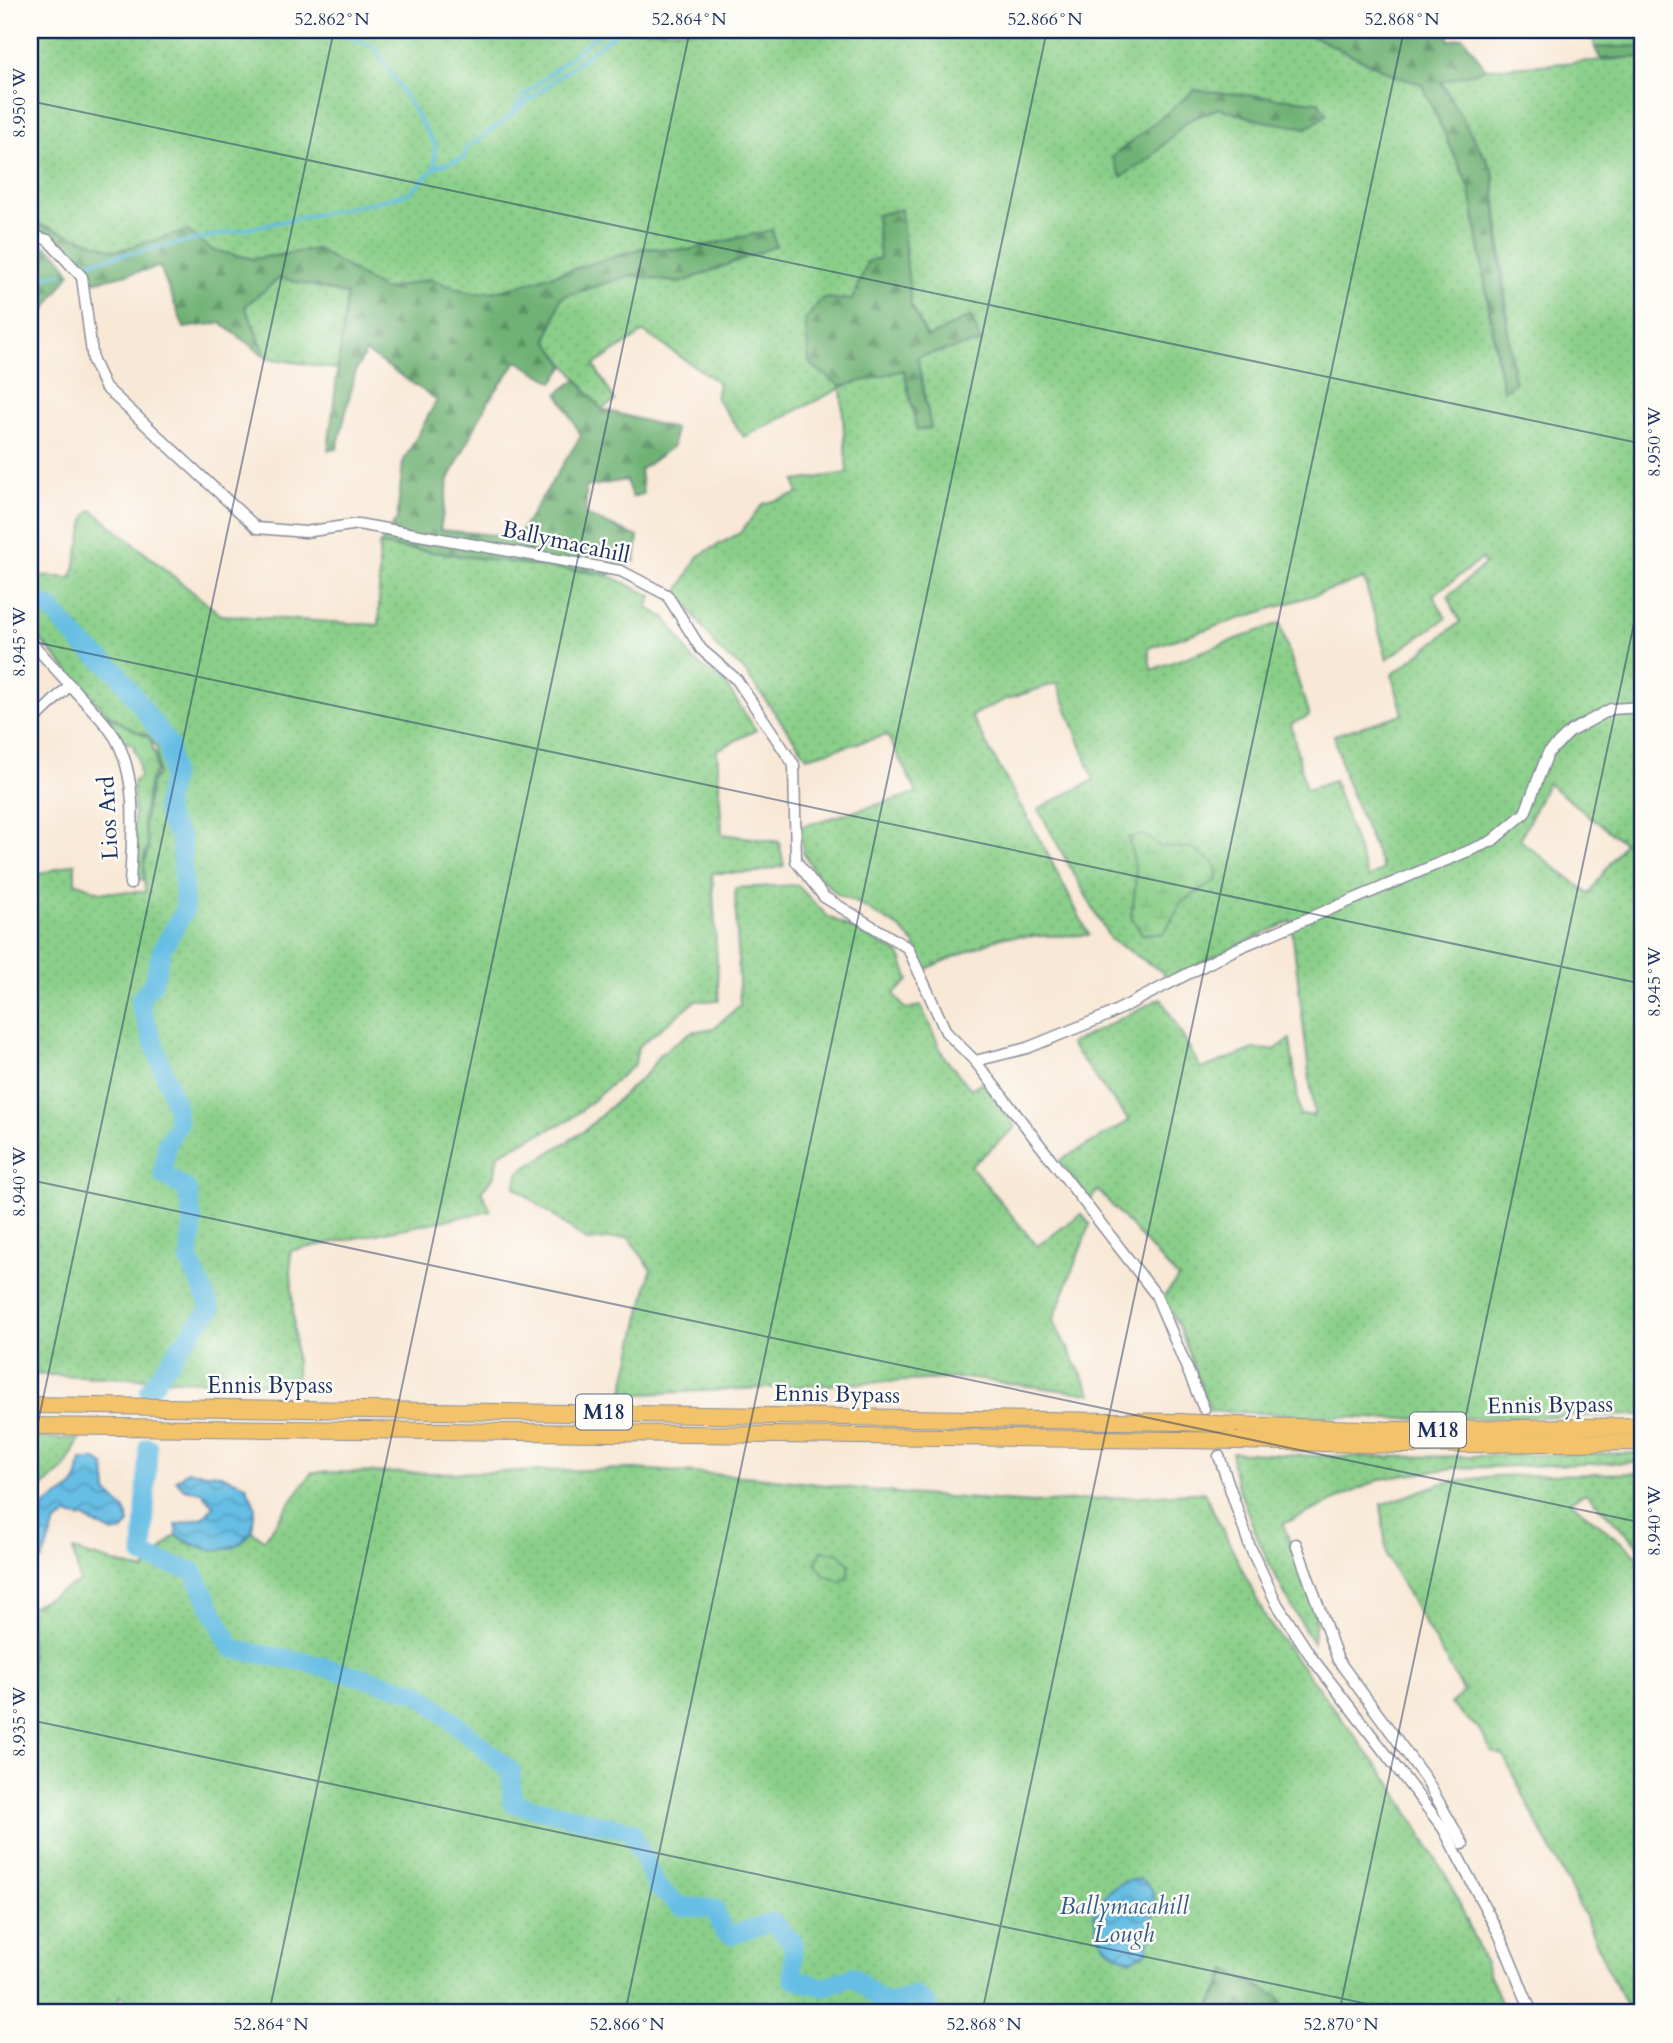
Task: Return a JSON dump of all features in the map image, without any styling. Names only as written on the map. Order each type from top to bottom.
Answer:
[{"type":"highway","name":"Ennis Bypass","points":[[30,1405],[1179,1422],[1235,1433],[1404,1445],[1643,1442]]},
{"type":"highway","name":"Ennis Bypass","points":[[30,1426],[1182,1440],[1235,1433],[1643,1426]]},
{"type":"street","name":"Ballymacahill","points":[[30,235],[48,240],[82,277],[93,361],[105,387],[257,528],[305,532],[358,524],[621,570],[667,595],[701,649],[737,680],[794,765],[796,862],[824,897],[908,948],[946,1032],[975,1061],[1156,1295],[1204,1409]]},
{"type":"street","name":"Lios Ard","points":[[30,641],[115,737],[125,761],[133,827],[131,884]]},
{"type":"street","points":[[30,720],[39,715],[69,685]]},
{"type":"street","points":[[975,1061],[1027,1048],[1106,1016],[1236,949],[1492,841],[1525,813],[1548,753],[1571,731],[1611,709],[1643,708]]},
{"type":"street","points":[[1219,1456],[1250,1547],[1277,1604],[1312,1658],[1443,1828],[1500,1936],[1532,2013]]},
{"type":"street","points":[[1296,1544],[1338,1660],[1425,1778],[1463,1844]]},
{"type":"street","points":[[1312,1658],[1333,1645]]},
{"type":"street","points":[[1412,1788],[1425,1778]]},
{"type":"green space","points":[[30,30],[1306,30],[1310,35],[1398,77],[1421,83],[1470,189],[1504,390],[1514,382],[1493,171],[1440,82],[1486,69],[1643,57],[1643,1415],[1389,1419],[1210,1411],[1179,1326],[1163,1298],[1178,1278],[1098,1190],[1090,1200],[1059,1161],[1129,1121],[1070,1044],[1161,998],[1201,1069],[1254,1049],[1274,1050],[1290,1039],[1300,1115],[1314,1115],[1291,921],[1167,979],[1161,971],[1110,939],[1038,809],[1094,780],[1057,683],[1004,700],[971,716],[1089,935],[1001,937],[924,970],[914,943],[901,929],[838,895],[815,873],[803,852],[800,827],[917,793],[887,735],[807,757],[743,669],[719,650],[678,592],[698,556],[740,533],[763,504],[798,494],[795,481],[847,473],[841,388],[744,437],[716,398],[719,383],[644,332],[594,365],[615,401],[601,409],[547,341],[561,297],[632,275],[680,283],[775,246],[772,230],[688,250],[643,248],[504,290],[472,294],[430,279],[384,290],[317,249],[254,259],[212,250],[187,231],[116,251],[30,221],[30,173],[33,160],[30,157]],"holes":[[[1195,90],[1263,121],[1219,108],[1187,121]],[[900,209],[911,305],[928,338],[917,357],[931,428],[917,430],[904,370],[852,300],[868,261],[880,258]],[[1482,559],[1485,564],[1448,596],[1460,622],[1392,675],[1403,714],[1334,735],[1345,778],[1383,869],[1368,878],[1334,781],[1306,790],[1291,724],[1309,716],[1280,623],[1151,670],[1148,648],[1364,579],[1387,659],[1446,618],[1433,595]],[[1547,783],[1624,843],[1589,894],[1520,840]]]},
{"type":"green space","points":[[1306,30],[1449,30],[1449,41],[1463,37],[1486,69],[1441,82],[1493,171],[1514,383],[1503,391],[1470,189],[1422,84],[1398,77],[1310,35]]},
{"type":"green space","points":[[1592,30],[1643,30],[1643,46],[1595,48]]},
{"type":"green space","points":[[1643,46],[1643,57],[1601,59],[1595,48]]},
{"type":"green space","points":[[1195,90],[1318,102],[1327,115],[1307,128],[1263,121],[1218,108],[1187,121],[1148,160],[1121,177],[1112,157]]},
{"type":"green space","points":[[901,209],[911,305],[927,338],[971,316],[981,342],[917,357],[931,428],[917,430],[904,370],[841,387],[809,363],[805,320],[822,298],[852,300],[868,261],[880,258],[876,215]]},
{"type":"green space","points":[[30,221],[116,251],[187,231],[212,250],[254,259],[317,249],[384,290],[430,279],[473,294],[504,290],[643,248],[688,250],[772,230],[776,246],[680,283],[632,275],[561,297],[547,340],[565,366],[553,382],[517,361],[487,403],[449,479],[440,530],[517,537],[581,436],[558,393],[577,379],[601,409],[675,429],[673,446],[640,470],[643,494],[632,497],[626,480],[586,487],[586,515],[638,537],[635,561],[608,575],[379,545],[397,519],[403,462],[437,400],[366,352],[356,370],[337,449],[328,450],[347,294],[280,278],[245,306],[267,358],[221,323],[184,328],[160,267],[87,283],[74,252],[53,237],[30,229]]},
{"type":"green space","points":[[30,240],[54,252],[70,273],[34,326],[30,322]]},
{"type":"green space","points":[[280,277],[347,295],[338,369],[267,358],[245,306]]},
{"type":"green space","points":[[92,510],[221,615],[379,625],[379,545],[608,575],[652,596],[647,608],[666,618],[693,660],[724,682],[756,730],[717,750],[722,834],[779,842],[784,866],[752,873],[712,873],[719,1001],[695,1001],[638,1047],[635,1064],[571,1119],[498,1154],[495,1175],[481,1191],[491,1211],[290,1251],[297,1385],[30,1374],[30,877],[75,863],[75,882],[100,892],[145,892],[144,864],[149,847],[144,825],[151,782],[158,773],[157,748],[148,735],[134,731],[104,711],[30,628],[30,575],[72,578],[86,516]]},
{"type":"green space","points":[[106,715],[150,738],[156,759],[156,771],[150,780],[143,820],[148,846],[144,857],[144,880],[139,879],[135,872],[133,782],[140,777],[138,759],[132,743],[124,743]]},
{"type":"green space","points":[[1144,835],[1161,847],[1191,848],[1214,863],[1217,869],[1217,880],[1182,902],[1164,933],[1142,934],[1131,916],[1135,877],[1134,858],[1128,838]]},
{"type":"green space","points":[[797,885],[827,916],[899,953],[909,980],[894,994],[905,1009],[921,1006],[944,1057],[971,1089],[981,1082],[1016,1127],[971,1166],[1037,1246],[1081,1214],[1090,1224],[1053,1321],[1092,1394],[966,1378],[622,1395],[651,1269],[628,1237],[587,1241],[515,1187],[519,1172],[584,1131],[649,1071],[659,1055],[691,1032],[714,1028],[740,1005],[735,888]]},
{"type":"green space","points":[[30,1438],[80,1439],[64,1469],[30,1497]]},
{"type":"green space","points":[[1232,1452],[1386,1457],[1643,1453],[1643,1462],[1455,1468],[1381,1479],[1283,1524],[1311,1597],[1316,1619],[1313,1643],[1259,1541],[1236,1479]]},
{"type":"green space","points":[[634,1469],[756,1477],[905,1494],[1033,1503],[1204,1492],[1268,1622],[1392,1785],[1452,1886],[1506,2013],[1285,2013],[1279,1997],[1227,1970],[1208,2013],[140,2013],[120,1995],[114,2013],[30,2013],[30,1607],[80,1582],[73,1550],[144,1571],[177,1535],[194,1546],[234,1546],[252,1531],[264,1540],[312,1472],[439,1473]]},
{"type":"green space","points":[[1643,1473],[1643,1547],[1586,1493],[1570,1501],[1643,1560],[1643,2013],[1630,2013],[1503,1755],[1492,1752],[1480,1730],[1450,1704],[1464,1692],[1387,1558],[1381,1505],[1443,1483],[1494,1476]]},
{"type":"green space","points":[[822,1551],[839,1553],[850,1565],[847,1578],[840,1582],[824,1575],[816,1563]]},
{"type":"green space","points":[[1227,1970],[1279,1997],[1285,2013],[1208,2013]]},
{"type":"water","points":[[81,1460],[97,1460],[105,1467],[107,1492],[125,1510],[129,1523],[123,1531],[113,1533],[84,1518],[67,1515],[55,1524],[42,1561],[30,1564],[30,1527],[47,1504],[73,1487]]},
{"type":"water","points":[[187,1471],[218,1474],[246,1485],[255,1506],[252,1531],[237,1545],[227,1549],[212,1549],[197,1546],[177,1535],[176,1525],[204,1517],[213,1506],[202,1492],[184,1489],[176,1480]]},
{"type":"water","name":"Ballymacahill Lough","points":[[1139,1879],[1153,1892],[1154,1918],[1146,1953],[1130,1960],[1103,1943],[1094,1913],[1116,1885]]},
{"type":"waterway","points":[[327,30],[375,47],[435,145],[435,167]]},
{"type":"waterway","points":[[515,108],[523,96],[603,30]]},
{"type":"waterway","points":[[89,262],[380,201],[411,192],[435,167],[464,158],[467,146],[619,30]]},
{"type":"waterway","points":[[30,280],[63,273]]},
{"type":"waterway","points":[[30,599],[50,608],[81,643],[117,672],[169,745],[172,776],[165,807],[169,822],[181,839],[185,910],[162,949],[153,983],[139,1001],[176,1106],[178,1123],[167,1144],[163,1175],[187,1189],[193,1221],[189,1259],[211,1309],[181,1345],[149,1391]]},
{"type":"waterway","points":[[148,1447],[143,1556],[193,1571],[232,1649],[305,1662],[419,1693],[511,1771],[512,1803],[631,1831],[657,1887],[680,1906],[715,1909],[723,1931],[732,1935],[772,1922],[793,1942],[793,1979],[824,1987],[852,1976],[886,2004],[914,1995],[928,2005],[931,2013]]}]
